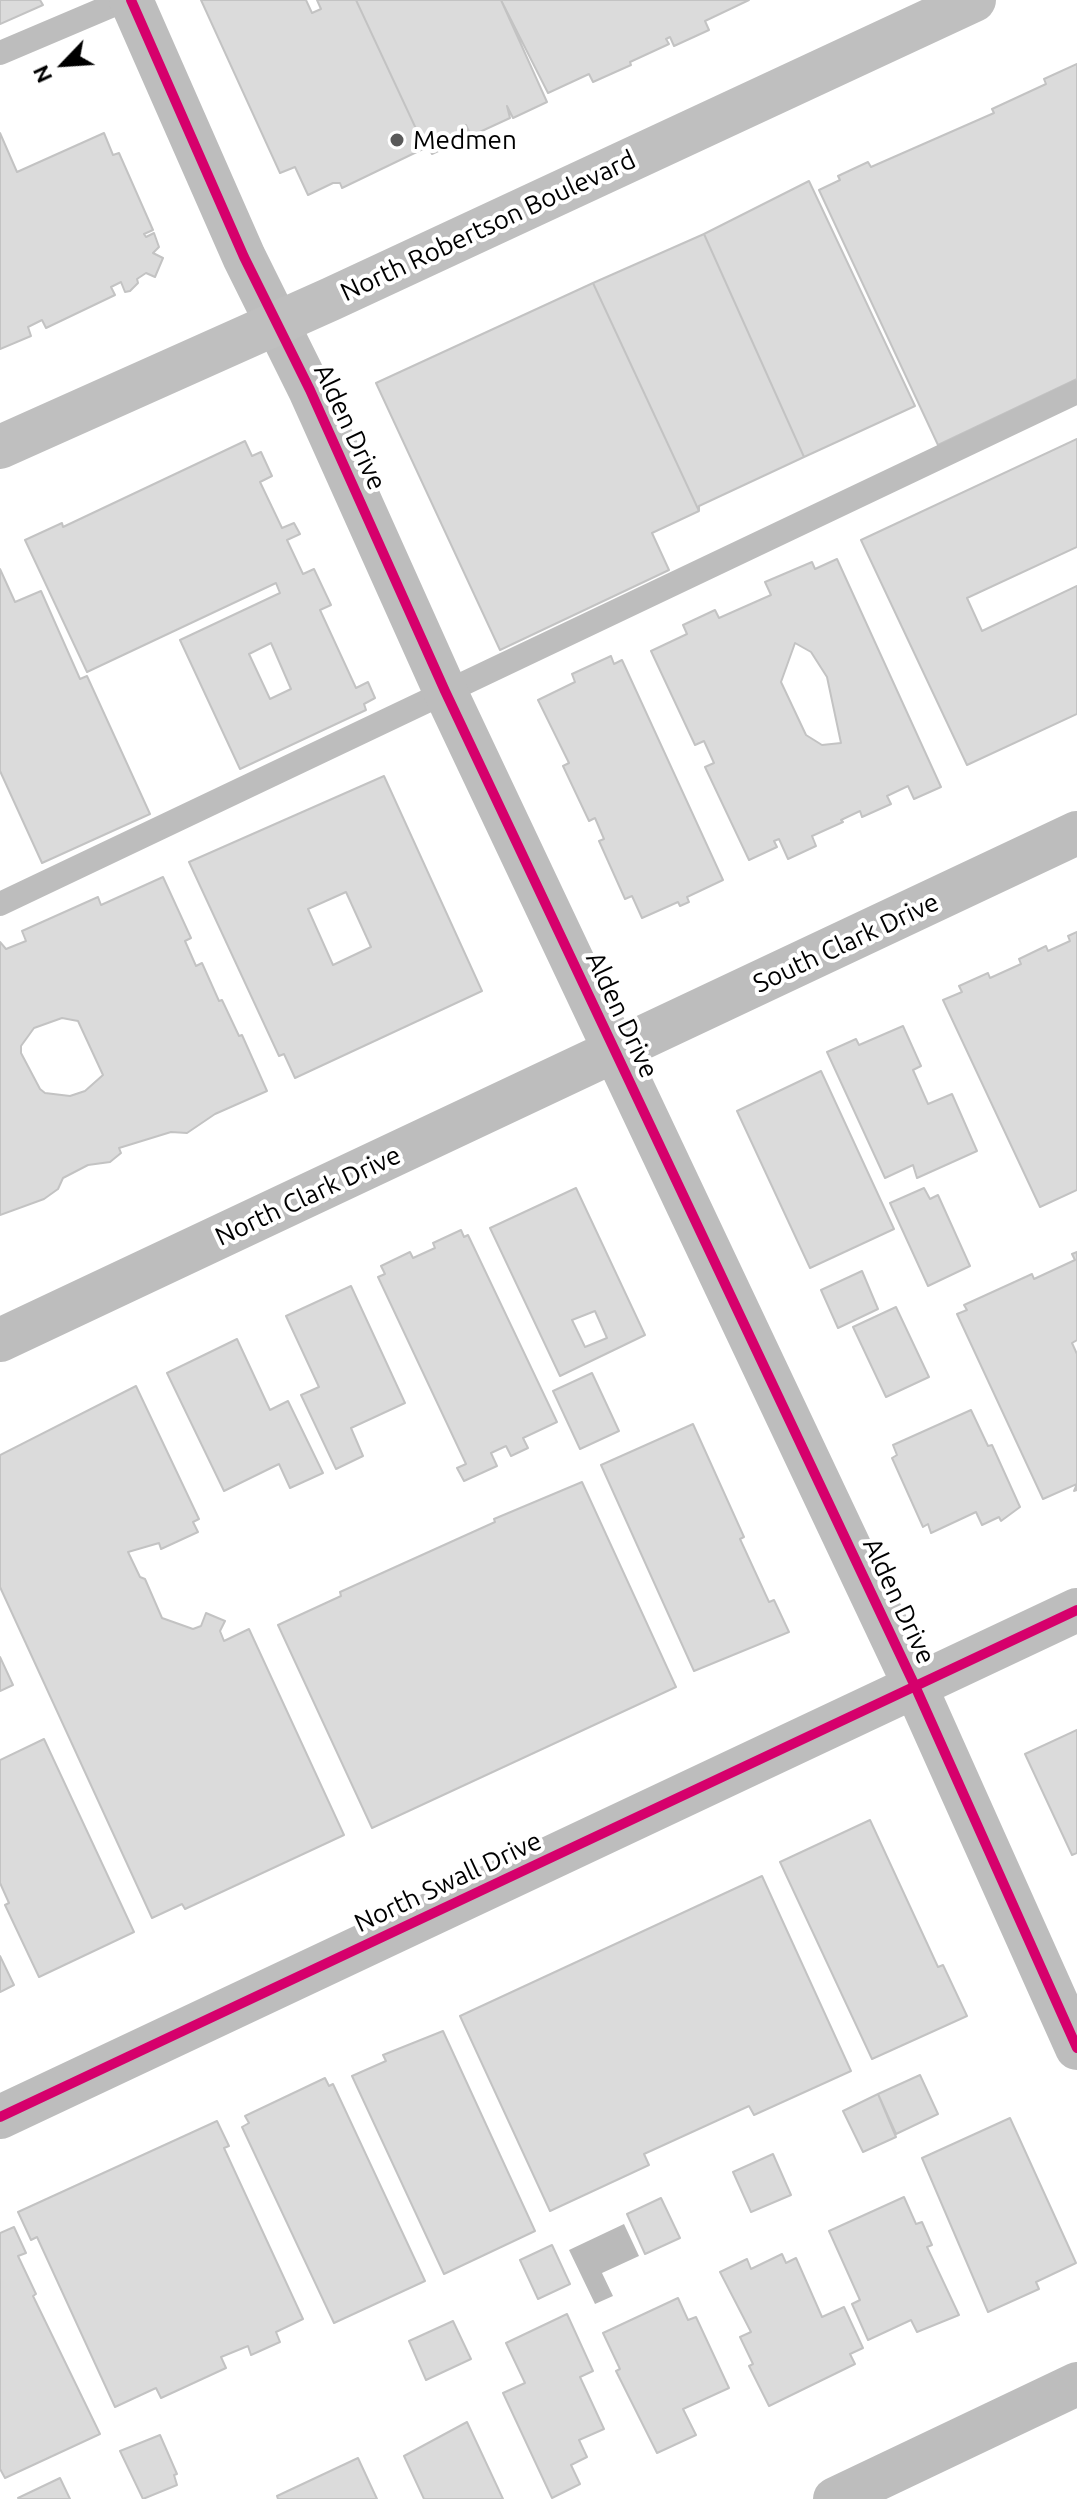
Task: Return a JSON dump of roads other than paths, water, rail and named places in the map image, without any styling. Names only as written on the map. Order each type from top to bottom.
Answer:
[{"type":"street","name":"Alden Drive","points":[[131,0],[445,691],[915,1686],[1077,2048]]},
{"type":"street","name":"North Robertson Boulevard","points":[[0,447],[277,323],[974,0]]},
{"type":"street","name":"South Clark Drive","points":[[616,1053],[1077,833]]},
{"type":"street","name":"North Clark Drive","points":[[0,1340],[616,1053]]},
{"type":"street","name":"North Swall Drive","points":[[0,2117],[1077,1610]]},
{"type":"street","points":[[835,2499],[1077,2384]]},
{"type":"lane","points":[[0,53],[125,0]]},
{"type":"lane","points":[[0,904],[1077,392]]},
{"type":"place","name":"Medmen","points":[[397,140]]}]
